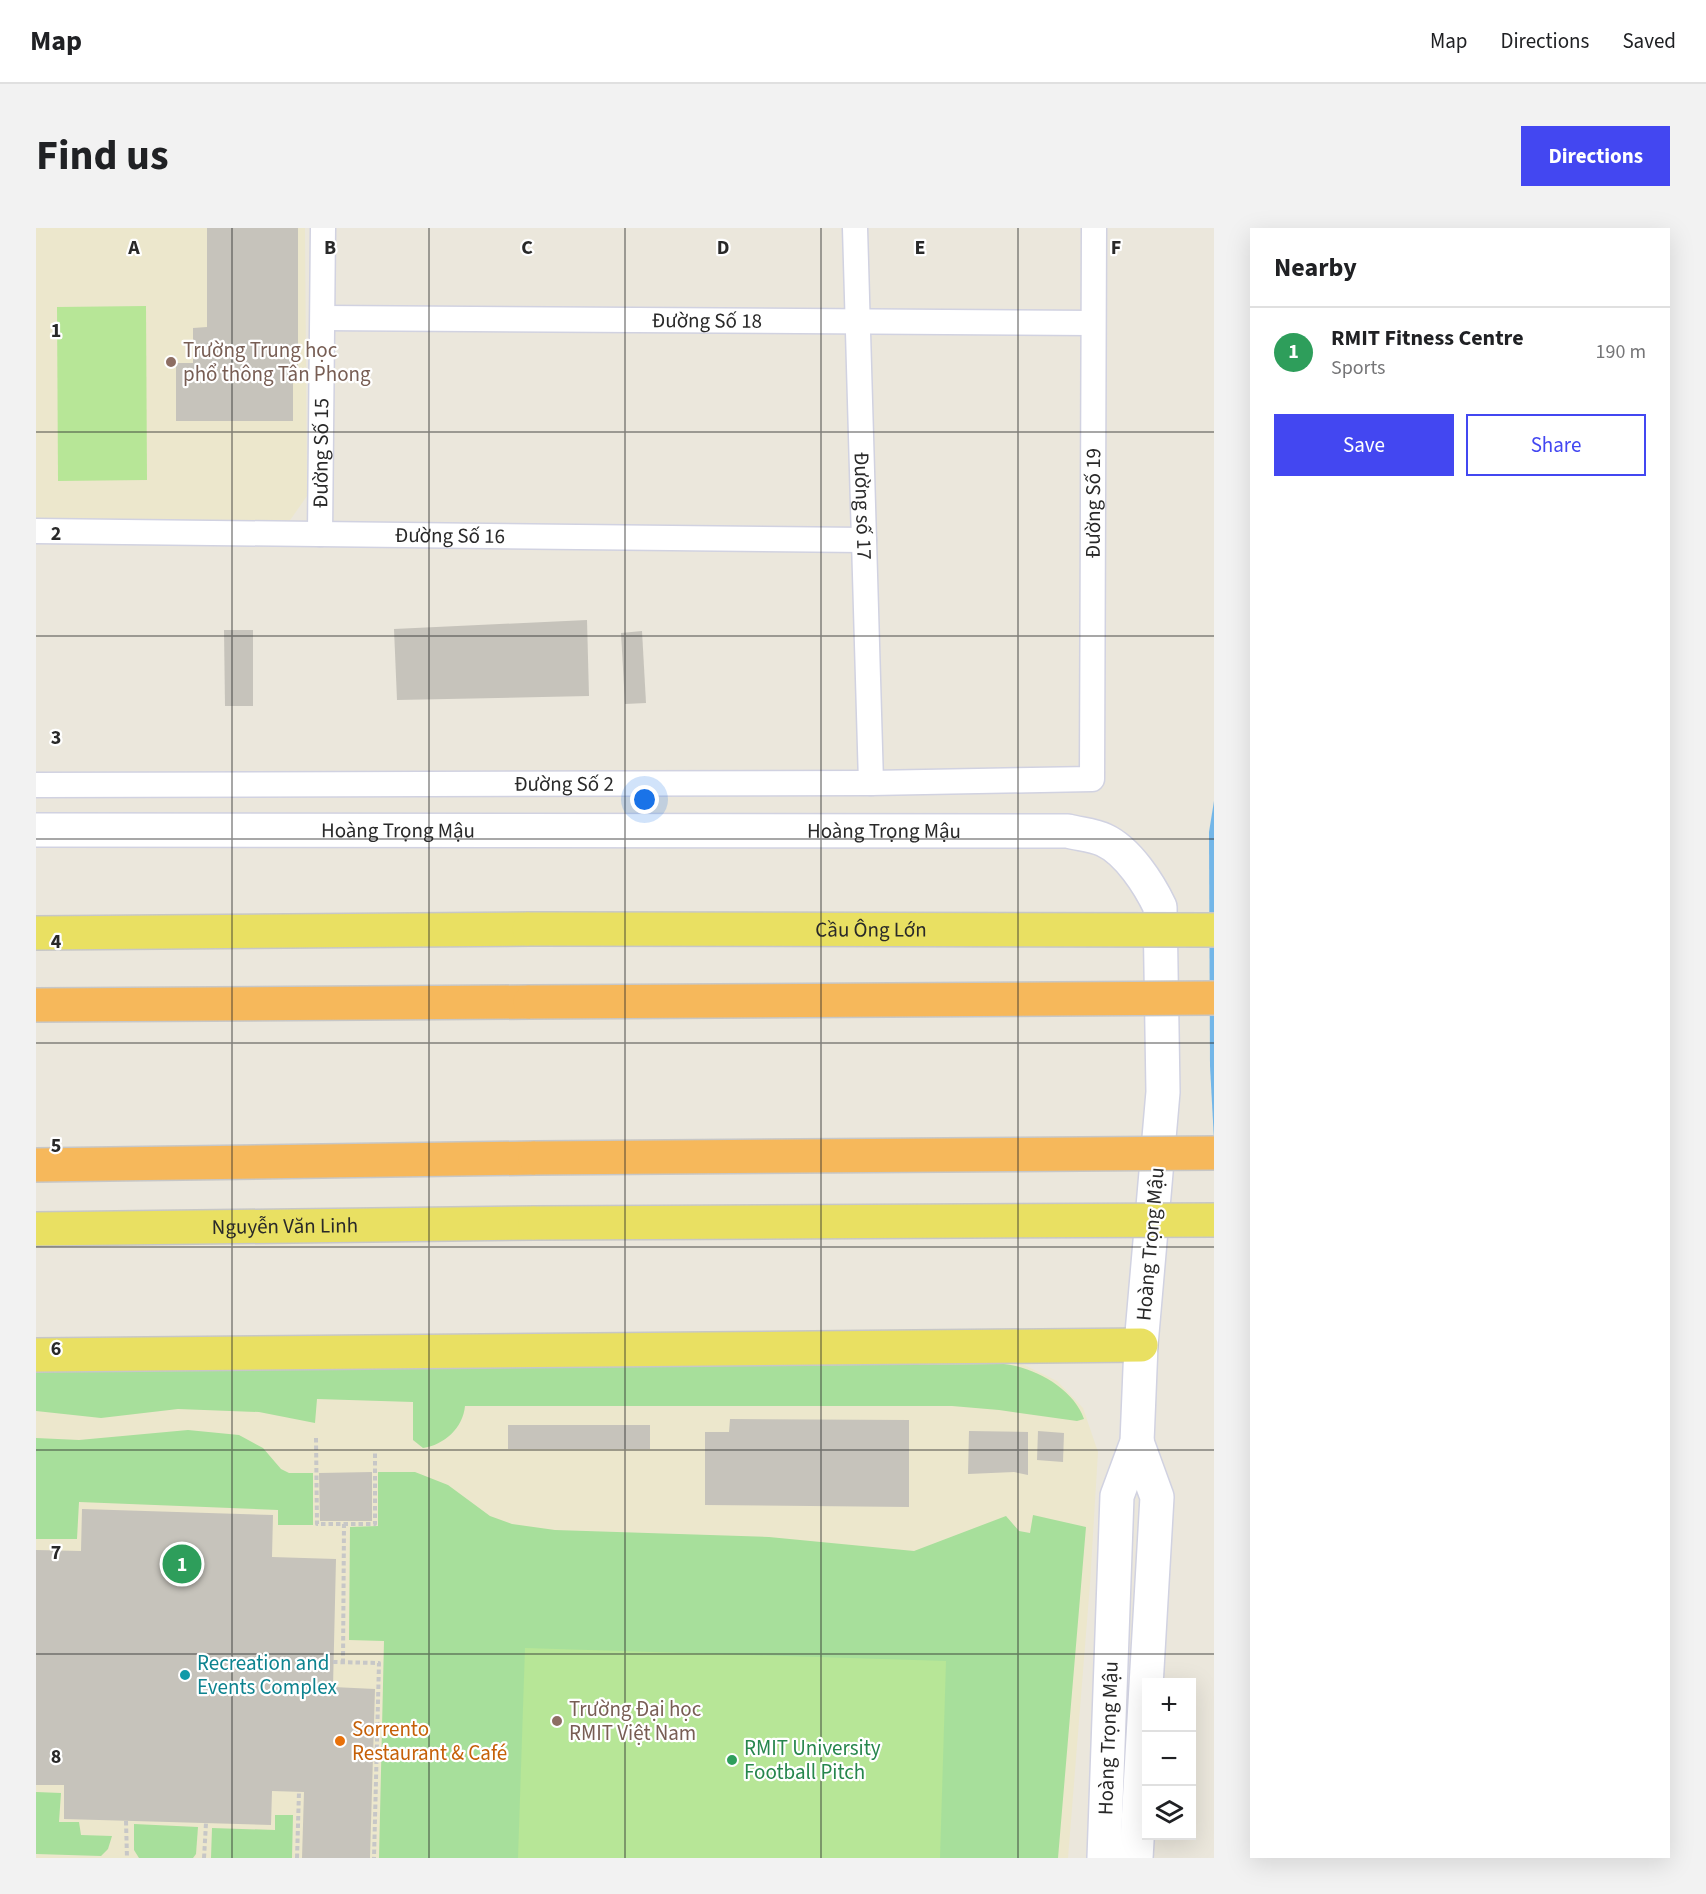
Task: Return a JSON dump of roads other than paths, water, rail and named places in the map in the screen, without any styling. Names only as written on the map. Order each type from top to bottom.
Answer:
[{"type":"highway","points":[[36,1005],[1214,998]]},
{"type":"highway","points":[[36,1165],[535,1158],[1214,1153]]},
{"type":"main road","name":"Hoàng Trọng Mậu","points":[[36,830],[1068,831],[1105,840],[1148,881],[1160,907],[1163,1092],[1141,1345],[1137,1442],[1117,1496],[1104,1858]]},
{"type":"main road","name":"Cầu Ông Lớn","points":[[36,933],[529,929],[1214,930]]},
{"type":"main road","name":"Nguyễn Văn Linh","points":[[36,1229],[535,1223],[1214,1220]]},
{"type":"main road","points":[[36,1355],[1141,1345]]},
{"type":"main road","name":"Hoàng Trọng Mậu","points":[[1136,1858],[1157,1497],[1137,1442]]},
{"type":"street","name":"Đường Số 15","points":[[320,534],[323,228]]},
{"type":"street","name":"Đường số 17","points":[[855,228],[871,783]]},
{"type":"street","name":"Đường Số 19","points":[[1092,779],[1094,228]]},
{"type":"street","name":"Đường Số 18","points":[[323,318],[1092,323]]},
{"type":"street","name":"Đường Số 16","points":[[36,531],[864,540]]},
{"type":"street","name":"Đường Số 2","points":[[36,785],[871,783],[1092,779]]},
{"type":"water","points":[[1214,801],[1214,1140],[1210,1066],[1209,832]]},
{"type":"place","name":"Trường Trung học phổ thông Tân Phong","points":[[171,362]]},
{"type":"place","name":"RMIT Fitness Centre","points":[[182,1564]]},
{"type":"place","name":"Recreation and Events Complex","points":[[185,1675]]},
{"type":"place","name":"Trường Đại học RMIT Việt Nam","points":[[557,1721]]},
{"type":"place","name":"Sorrento Restaurant & Café","points":[[340,1741]]},
{"type":"place","name":"RMIT University Football Pitch","points":[[732,1760]]}]
